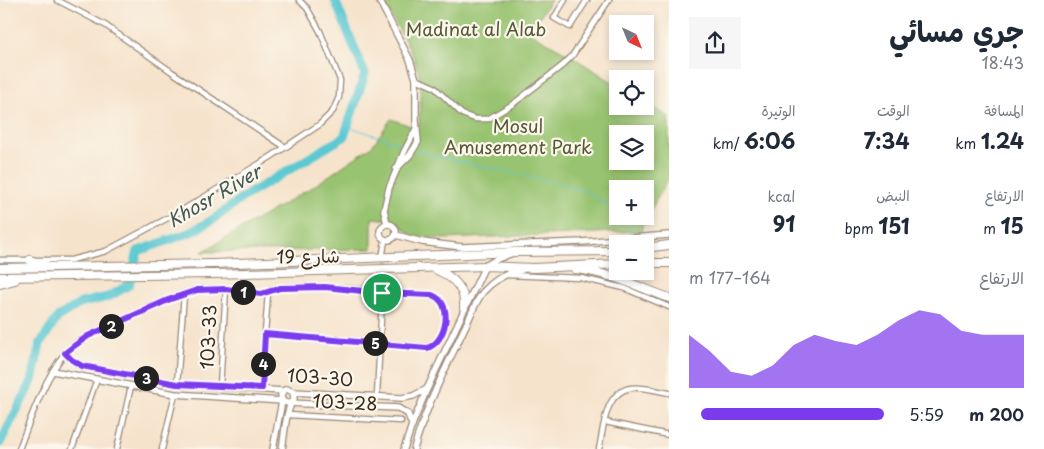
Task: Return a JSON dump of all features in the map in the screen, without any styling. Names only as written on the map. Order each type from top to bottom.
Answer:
[{"type":"highway","points":[[570,242],[570,252]]},
{"type":"highway","points":[[654,248],[669,245]]},
{"type":"highway","points":[[654,249],[669,250]]},
{"type":"highway","name":"شارع 19","points":[[0,268],[214,264],[516,252],[609,251]]},
{"type":"highway","points":[[30,260],[56,268]]},
{"type":"highway","points":[[654,263],[669,263]]},
{"type":"highway","name":"شارع 19","points":[[0,277],[436,269],[485,266],[534,268],[609,264]]},
{"type":"highway","points":[[554,267],[592,271],[669,298]]},
{"type":"highway","points":[[436,269],[448,275],[457,284],[464,295],[464,308]]},
{"type":"highway","points":[[0,284],[28,277]]},
{"type":"main road","points":[[379,0],[410,60],[416,80],[417,145],[396,169]]},
{"type":"main road","points":[[387,224],[384,210],[392,178],[411,139],[416,124]]},
{"type":"main road","points":[[387,224],[395,227],[396,235]]},
{"type":"main road","points":[[387,224],[380,231],[381,236],[385,240],[390,240],[396,235]]},
{"type":"main road","points":[[396,235],[422,242],[462,247],[669,236]]},
{"type":"main road","points":[[404,449],[427,389],[485,266],[516,252]]},
{"type":"main road","points":[[414,449],[417,436],[440,381],[482,293],[506,275],[534,268]]},
{"type":"main road","points":[[474,288],[482,293]]},
{"type":"main road","name":"103-30","points":[[65,353],[78,364],[177,384],[262,388],[293,392],[410,397],[427,389]]},
{"type":"main road","name":"103-28","points":[[53,371],[175,394],[282,401],[287,403],[398,408],[406,412],[412,425]]},
{"type":"main road","points":[[113,382],[115,372]]},
{"type":"main road","points":[[273,449],[282,401],[280,395],[283,391]]},
{"type":"main road","points":[[282,449],[288,414],[294,398],[293,392]]},
{"type":"street","points":[[57,0],[105,24],[285,147]]},
{"type":"street","points":[[0,260],[71,260],[106,250],[174,215],[269,158],[319,125],[333,111],[339,97],[340,80],[320,30],[300,0]]},
{"type":"street","points":[[566,0],[554,18],[570,28],[587,0]]},
{"type":"street","points":[[416,80],[434,87],[462,114],[475,119],[488,118],[513,104],[564,64],[572,56],[609,0]]},
{"type":"street","points":[[383,253],[385,240]]},
{"type":"street","points":[[506,275],[581,278],[624,288],[669,307]]},
{"type":"street","points":[[377,396],[382,280]]},
{"type":"street","points":[[19,449],[32,415],[53,371],[65,353],[88,336],[201,289],[268,293],[280,288],[325,287],[382,293],[432,295],[439,297],[444,305],[445,320],[438,340],[434,345],[427,348],[265,334]]},
{"type":"street","name":"103-33","points":[[220,386],[226,289]]},
{"type":"street","points":[[262,388],[268,293]]},
{"type":"street","points":[[177,384],[184,295]]},
{"type":"street","points":[[72,449],[96,379]]},
{"type":"street","points":[[117,449],[131,386]]},
{"type":"street","points":[[599,449],[609,404],[617,394],[630,388],[645,388],[669,393]]},
{"type":"street","points":[[162,449],[175,394]]},
{"type":"street","name":"103-28","points":[[288,414],[401,421]]},
{"type":"street","points":[[605,422],[669,435]]},
{"type":"green space","name":"Mosul Amusement Park","points":[[382,0],[551,0],[529,32],[609,80],[609,115],[654,115],[654,108],[669,117],[669,177],[654,204],[654,180],[609,180],[609,225],[643,225],[643,231],[444,239],[413,236],[393,220],[372,218],[372,249],[202,252],[314,186],[372,146],[391,119],[419,129],[421,92],[419,77],[407,44]]},
{"type":"waterway","name":"Khosr River","points":[[0,443],[32,381],[40,344],[58,317],[81,303],[108,297],[129,285],[138,251],[189,233],[214,219],[242,198],[344,137],[365,74],[335,0]]},
{"type":"waterway","points":[[347,126],[404,145]]},
{"type":"waterway","points":[[415,149],[431,155],[569,186],[587,192],[609,206]]},
{"type":"waterway","points":[[630,225],[638,234]]},
{"type":"tunnel","points":[[383,256],[383,280]]},
{"type":"route","points":[[325,287],[382,293],[432,295],[439,297],[444,305],[446,314],[444,325],[436,343],[427,348],[265,334],[262,388],[177,384],[82,366],[65,353],[88,336],[117,322],[168,300],[205,288],[261,294],[278,288],[325,287]]},
{"type":"park label","name":"Madinat al Alab","points":[[476,30]]}]
